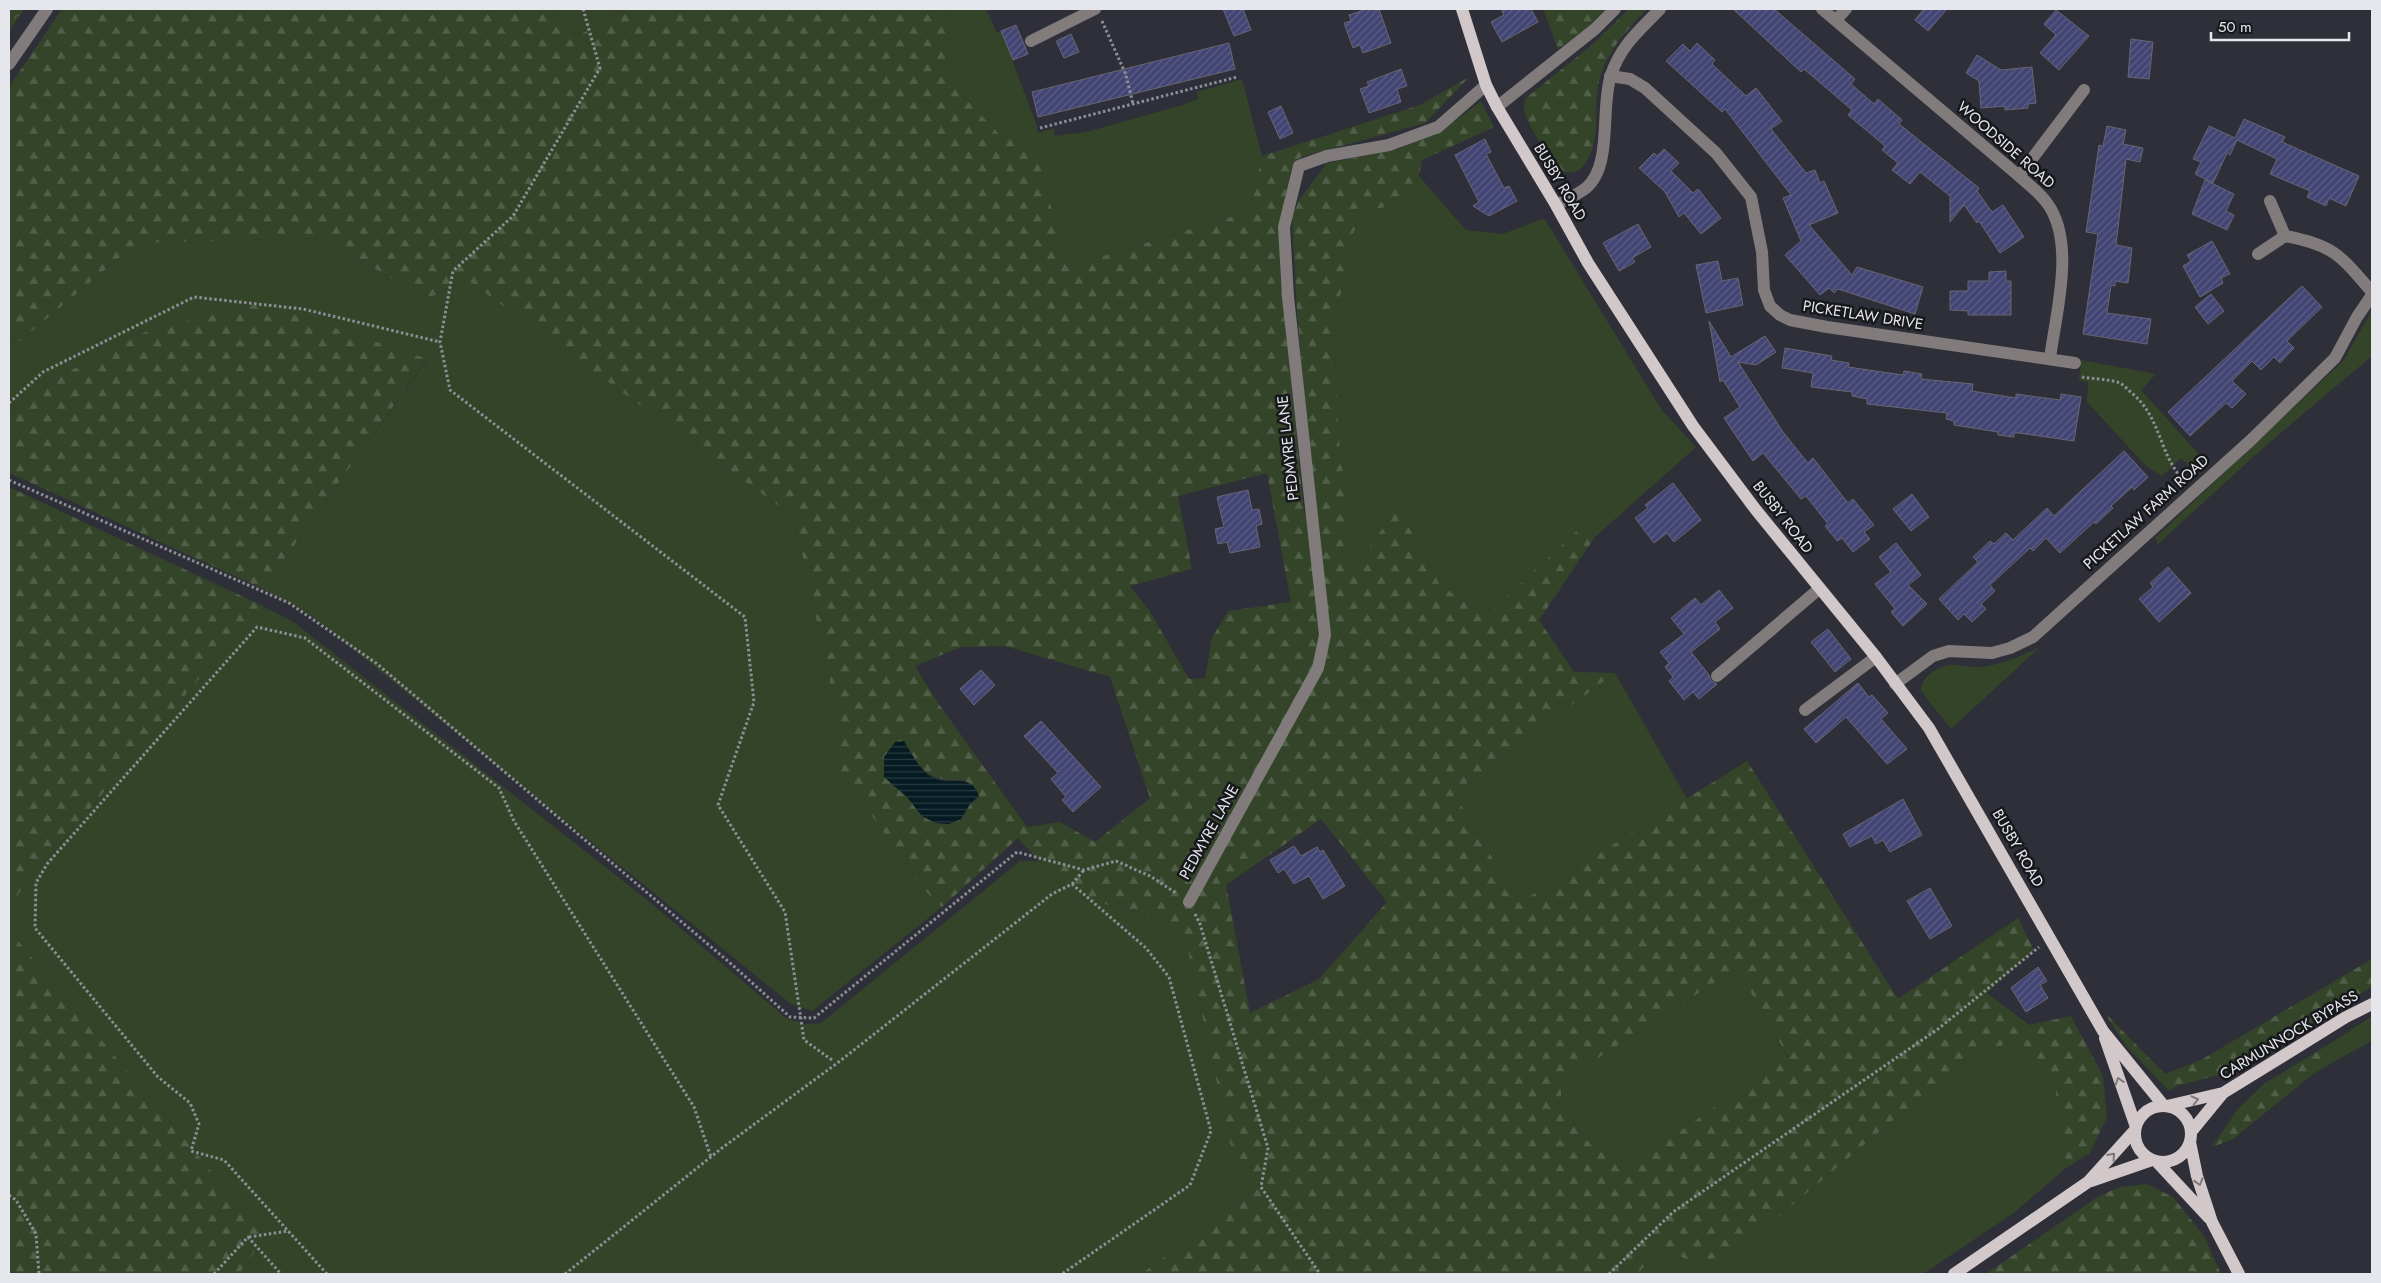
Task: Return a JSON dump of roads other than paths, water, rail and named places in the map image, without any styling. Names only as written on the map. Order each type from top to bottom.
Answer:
[{"type":"main road","name":"BUSBY ROAD","points":[[1462,9],[1486,85],[1588,263],[1694,426],[1819,588],[1876,657],[1929,728],[2103,1031],[2165,1106]]},
{"type":"main road","name":"CARMUNNOCK BYPASS","points":[[2165,1106],[2223,1093],[2346,1017],[2372,1004]]},
{"type":"main road","name":"BUSBY ROAD","points":[[2103,1031],[2136,1128]]},
{"type":"main road","name":"CARMUNNOCK BYPASS","points":[[2190,1137],[2223,1093]]},
{"type":"main road","points":[[1954,1274],[2088,1182],[2136,1128],[2143,1114],[2150,1109],[2165,1106],[2183,1115],[2190,1137],[2197,1176],[2212,1222],[2239,1274]]},
{"type":"main road","points":[[2136,1128],[2138,1147],[2144,1155],[2154,1160],[2212,1222]]},
{"type":"main road","points":[[2088,1182],[2154,1160],[2170,1161],[2179,1157],[2190,1137]]},
{"type":"street","points":[[9,64],[47,9]]},
{"type":"street","points":[[1497,107],[1588,35],[1615,9]]},
{"type":"street","points":[[1556,205],[1585,188],[1595,178],[1602,154],[1610,76],[1620,51],[1660,9]]},
{"type":"street","name":"WOODSIDE ROAD","points":[[1822,9],[2020,176],[2046,202],[2054,214],[2064,252],[2050,358]]},
{"type":"street","points":[[1836,20],[1846,9]]},
{"type":"street","points":[[1030,41],[1097,13]]},
{"type":"street","name":"PICKETLAW DRIVE","points":[[1610,76],[1630,79],[1658,99],[1716,153],[1751,197],[1762,252],[1764,290],[1770,306],[1780,315],[1790,320],[1827,327],[2075,363]]},
{"type":"street","name":"PEDMYRE LANE","points":[[1189,902],[1318,668],[1325,635],[1289,307],[1284,227],[1299,166],[1327,156],[1389,145],[1438,127],[1486,85]]},
{"type":"street","points":[[2020,176],[2084,90]]},
{"type":"street","points":[[2258,254],[2285,236],[2270,201]]},
{"type":"street","name":"PICKETLAW FARM ROAD","points":[[1895,684],[1933,656],[1949,651],[1992,653],[2010,648],[2033,637],[2251,440],[2334,358],[2372,294],[2347,263],[2330,248],[2285,236]]},
{"type":"street","points":[[1717,676],[1819,588]]},
{"type":"street","points":[[1805,710],[1876,657]]},
{"type":"water","points":[[904,741],[916,761],[928,775],[940,780],[965,782],[975,788],[979,796],[970,804],[961,819],[949,824],[936,823],[922,816],[907,797],[884,777],[884,757],[895,742]]}]
